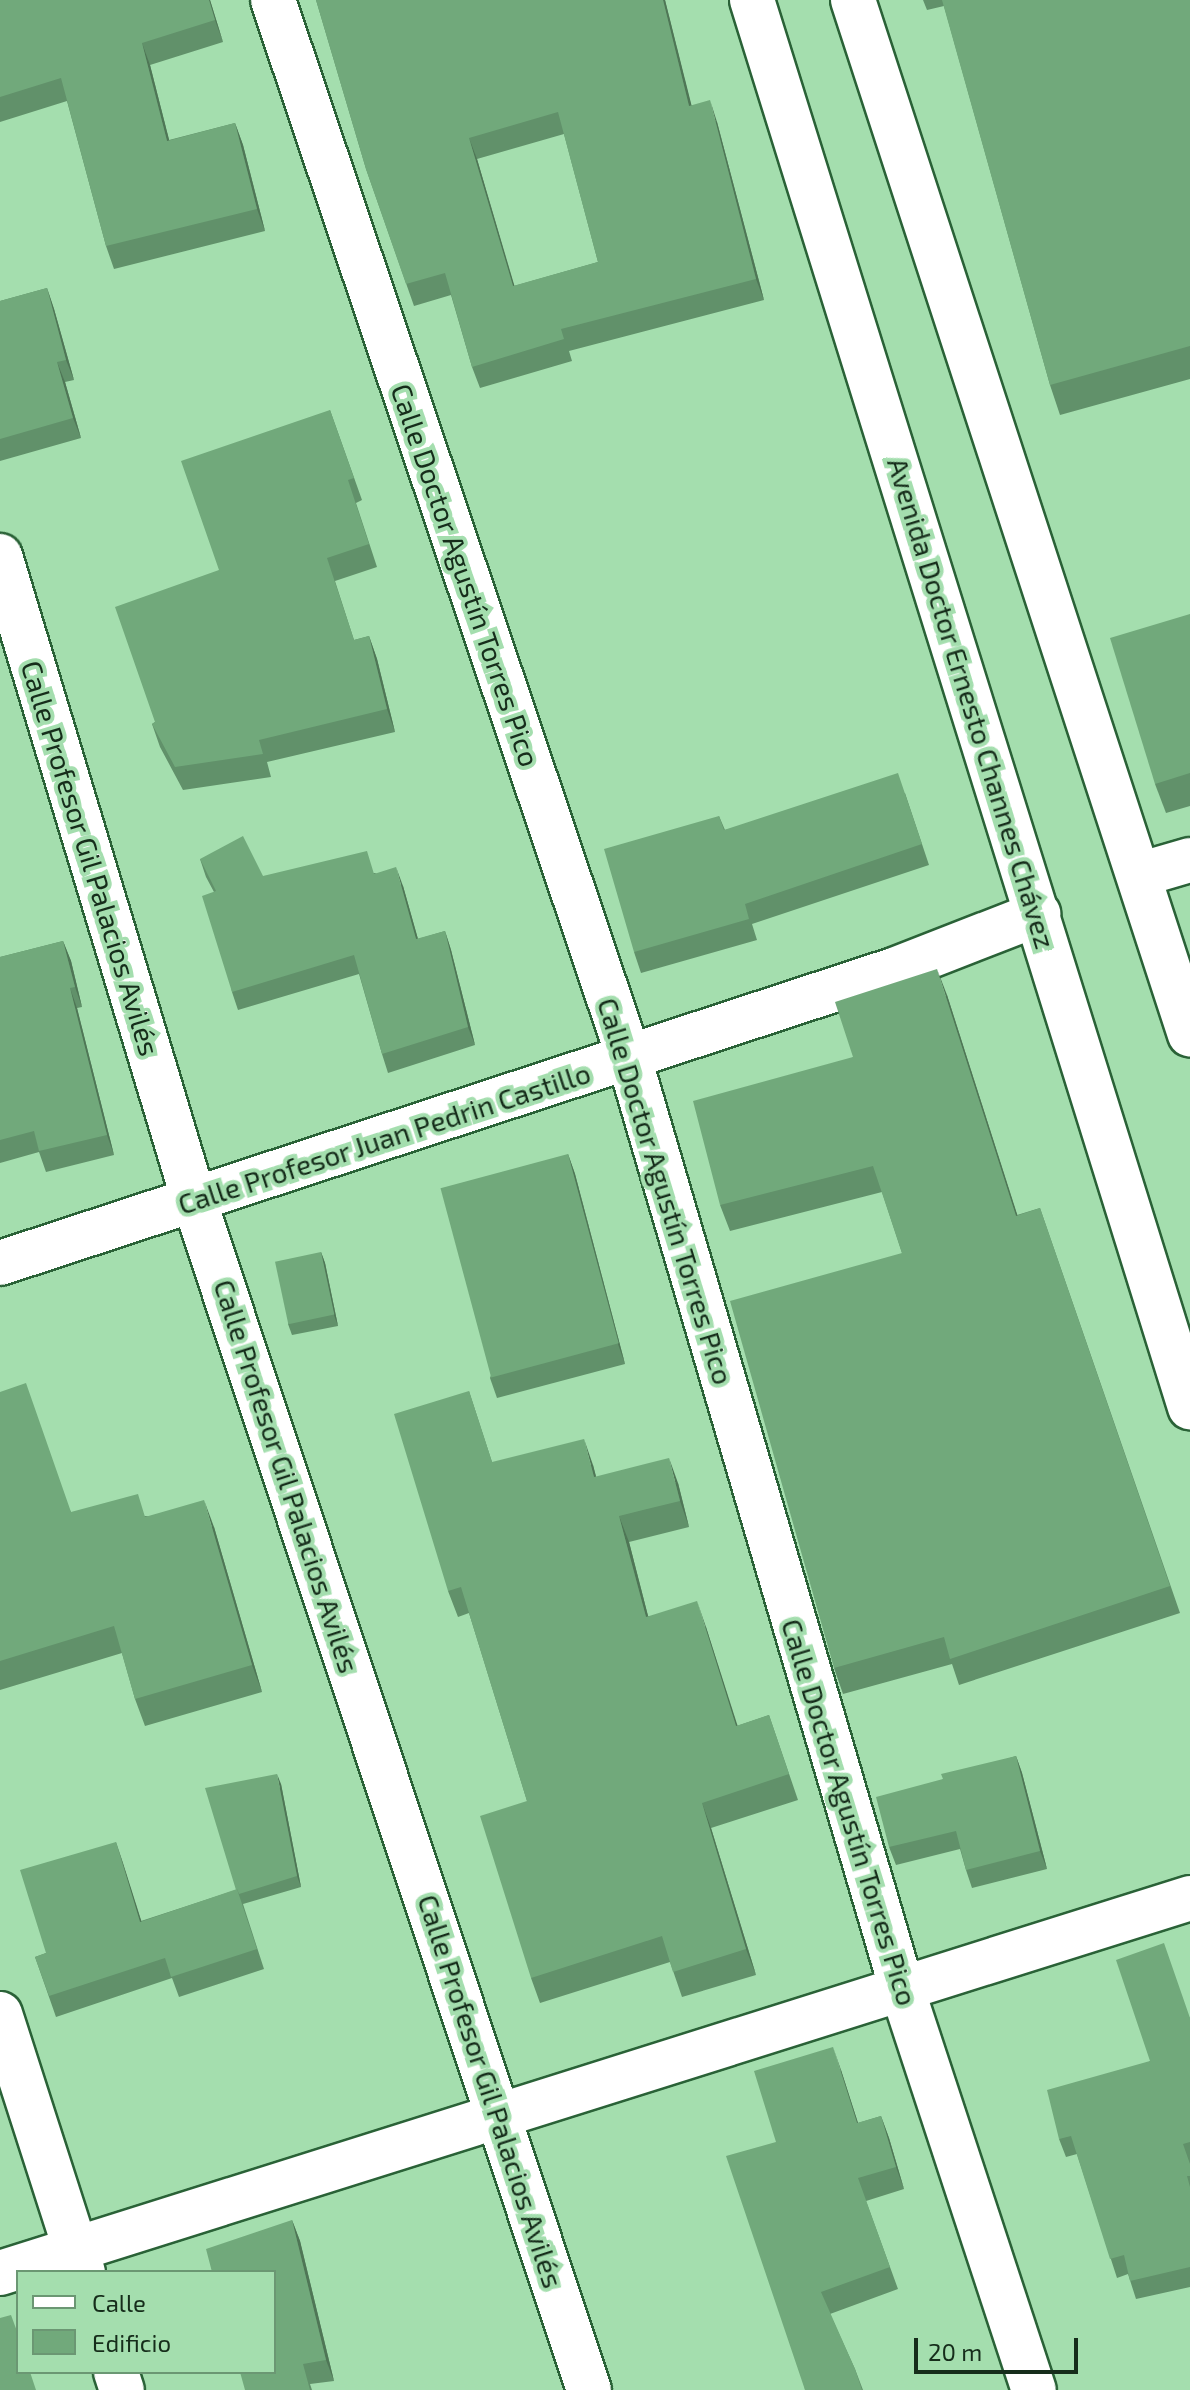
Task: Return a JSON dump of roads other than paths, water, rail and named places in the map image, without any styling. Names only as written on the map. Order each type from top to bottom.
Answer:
[{"type":"street","name":"Calle Doctor Agustín Torres Pico","points":[[273,0],[629,1058],[902,1989],[1034,2390]]},
{"type":"street","name":"Avenida Doctor Ernesto Channes Chávez","points":[[752,0],[1190,1407]]},
{"type":"street","points":[[853,0],[1142,874],[1190,1035]]},
{"type":"street","name":"Calle Profesor Gil Palacios Avilés","points":[[0,556],[194,1200],[589,2390]]},
{"type":"street","points":[[1142,874],[1190,860]]},
{"type":"street","name":"Calle Profesor Juan Pedrin Castillo","points":[[0,1263],[894,970],[1038,914]]},
{"type":"street","points":[[20,2270],[79,2261],[500,2115],[1190,1898]]},
{"type":"street","points":[[0,2014],[79,2261]]}]
